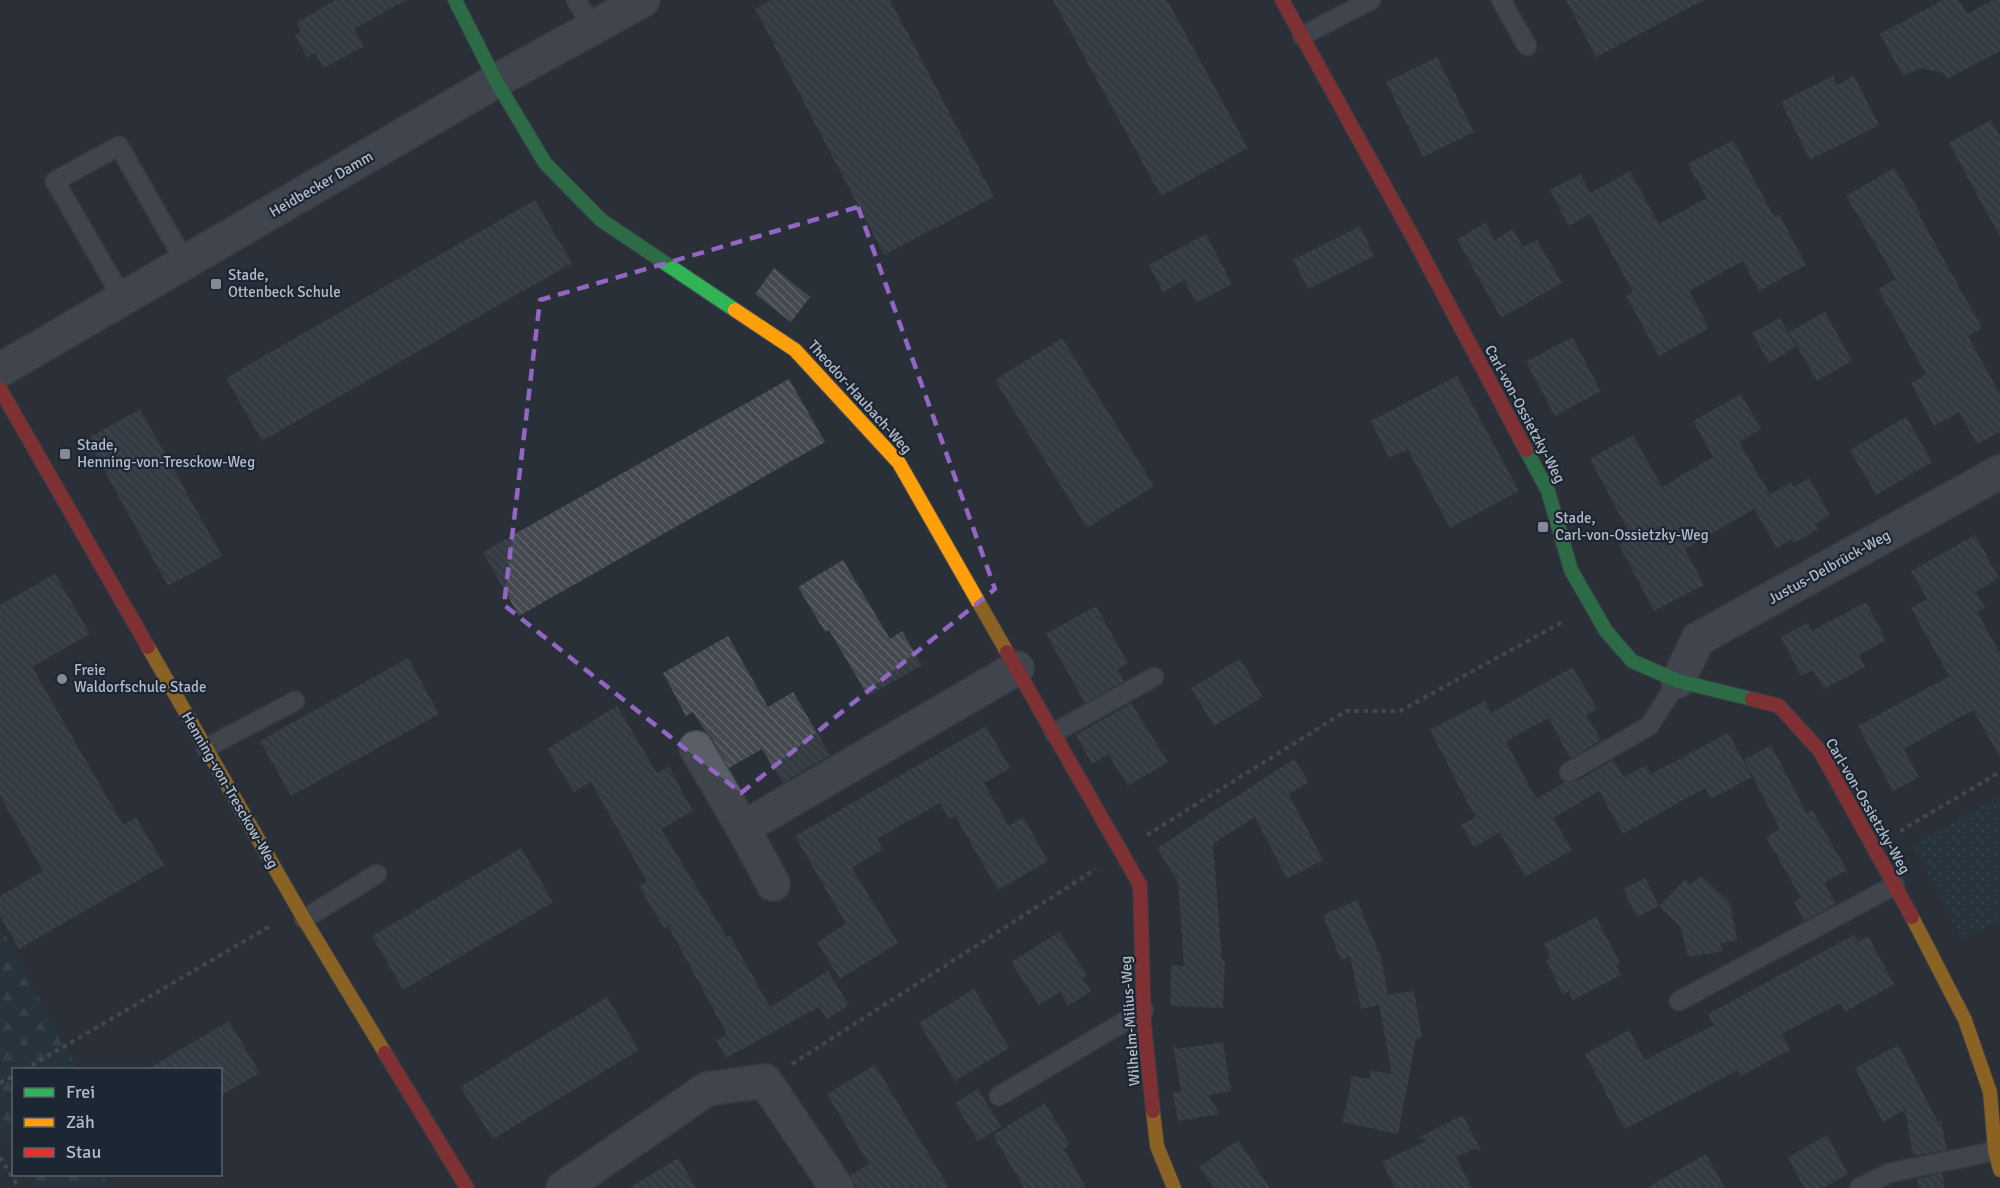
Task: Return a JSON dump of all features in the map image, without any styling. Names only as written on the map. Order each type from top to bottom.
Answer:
[{"type":"street","name":"Theodor-Haubach-Weg","points":[[454,0],[496,81],[544,163],[601,220],[795,350],[899,463],[1122,852]]},
{"type":"street","name":"Heidbecker Damm","points":[[0,370],[496,81],[643,0]]},
{"type":"street","name":"Carl-von-Ossietzky-Weg","points":[[1282,0],[1415,241],[1548,491],[1571,570],[1606,631],[1632,661],[1678,681],[1779,706],[1820,751],[1895,885],[1965,1020],[1990,1092],[1995,1151],[2000,1170]]},
{"type":"street","name":"Henning-von-Tresckow-Weg","points":[[0,388],[302,914],[467,1188]]},
{"type":"street","name":"Justus-Delbrück-Weg","points":[[1678,681],[1698,639],[2000,472]]},
{"type":"street","points":[[743,828],[1017,668]]},
{"type":"street","points":[[696,748],[773,884]]},
{"type":"street","name":"Wilhelm-Milius-Weg","points":[[1122,852],[1140,885],[1144,1010],[1157,1146],[1174,1188]]},
{"type":"street","points":[[563,1188],[707,1089],[765,1081],[837,1188]]},
{"type":"lane","points":[[576,0],[593,28]]},
{"type":"lane","points":[[1302,36],[1371,0]]},
{"type":"lane","points":[[1501,0],[1527,46]]},
{"type":"lane","points":[[123,299],[55,181],[119,146],[185,262]]},
{"type":"lane","points":[[1054,734],[1154,677]]},
{"type":"lane","points":[[1569,772],[1649,726],[1678,681]]},
{"type":"lane","points":[[206,748],[295,701]]},
{"type":"lane","points":[[302,914],[376,874]]},
{"type":"lane","points":[[1679,1001],[1895,885]]},
{"type":"lane","points":[[999,1096],[1144,1010]]},
{"type":"lane","points":[[1859,1188],[1889,1173],[1995,1151]]},
{"type":"path","points":[[765,1081],[1346,711],[1400,711],[1591,606]]},
{"type":"path","points":[[1873,847],[2000,772]]},
{"type":"path","points":[[28,1068],[302,914]]},
{"type":"path","points":[[0,1157],[19,1188]]},
{"type":"highlighted area","points":[[858,207],[995,589],[741,793],[504,605],[540,300]]},
{"type":"green space","points":[[2000,796],[2000,919],[1962,939],[1914,845]]},
{"type":"green space","points":[[0,926],[76,1068],[12,1068],[12,1148],[0,1127]]},
{"type":"green space","points":[[29,1176],[104,1176],[111,1188],[35,1188]]},
{"type":"building","points":[[336,0],[406,0],[354,29],[364,46],[324,68],[315,53],[307,57],[295,35],[301,31],[296,23]]},
{"type":"building","points":[[771,0],[890,0],[994,197],[884,255],[755,9]]},
{"type":"building","points":[[1053,0],[1167,0],[1248,148],[1161,196]]},
{"type":"building","points":[[1566,0],[1704,0],[1596,57]]},
{"type":"building","points":[[1943,0],[1959,0],[1967,14],[1993,0],[2000,0],[2000,51],[1947,79],[1944,73],[1920,68],[1903,76],[1880,34]]},
{"type":"building","points":[[1437,57],[1474,132],[1423,157],[1386,82]]},
{"type":"building","points":[[1833,76],[1837,85],[1854,76],[1879,125],[1810,160],[1781,102]]},
{"type":"building","points":[[1991,120],[2000,137],[2000,237],[1949,143]]},
{"type":"building","points":[[1733,140],[1774,217],[1779,214],[1806,265],[1759,291],[1743,261],[1689,291],[1709,328],[1659,356],[1626,296],[1633,292],[1590,214],[1569,226],[1550,190],[1580,174],[1590,193],[1630,171],[1659,224],[1707,198],[1688,164]]},
{"type":"building","points":[[1894,168],[1982,328],[1968,336],[2000,394],[2000,432],[1977,444],[1959,412],[1934,426],[1911,383],[1926,374],[1878,289],[1896,279],[1846,196]]},
{"type":"building","points":[[535,200],[572,263],[262,441],[226,378]]},
{"type":"building","points":[[1485,223],[1495,240],[1513,229],[1523,247],[1537,240],[1562,283],[1501,318],[1457,239]]},
{"type":"building","points":[[1360,226],[1374,256],[1308,289],[1293,260]]},
{"type":"building","points":[[1206,234],[1232,284],[1196,303],[1184,280],[1163,292],[1149,265]]},
{"type":"building","points":[[774,268],[810,297],[791,322],[755,294]]},
{"type":"building","points":[[1825,312],[1852,361],[1817,381],[1789,332]]},
{"type":"building","points":[[1780,318],[1796,347],[1769,363],[1752,333]]},
{"type":"building","points":[[1572,337],[1601,391],[1555,416],[1526,362]]},
{"type":"building","points":[[1062,338],[1154,486],[1087,528],[995,380]]},
{"type":"building","points":[[1457,376],[1519,491],[1450,528],[1408,450],[1389,458],[1371,421]]},
{"type":"building","points":[[789,379],[825,442],[519,616],[483,552]]},
{"type":"building","points":[[1741,394],[1761,429],[1739,442],[1770,494],[1791,482],[1794,487],[1809,478],[1830,515],[1815,524],[1818,529],[1794,543],[1792,539],[1777,548],[1754,509],[1685,549],[1704,585],[1654,611],[1619,545],[1632,538],[1590,459],[1633,435],[1662,487],[1713,457],[1693,421]]},
{"type":"building","points":[[140,409],[222,556],[168,586],[87,439]]},
{"type":"building","points":[[1906,417],[1932,462],[1876,495],[1850,450]]},
{"type":"building","points":[[1975,535],[1999,578],[1976,592],[1985,607],[1977,612],[2000,653],[2000,757],[1973,710],[1904,749],[1919,777],[1893,791],[1858,726],[1949,676],[1911,608],[1927,599],[1911,571]]},
{"type":"building","points":[[843,560],[890,639],[902,631],[922,665],[868,696],[829,630],[825,632],[798,587]]},
{"type":"building","points":[[55,574],[90,634],[32,667],[123,825],[136,817],[164,865],[19,949],[0,916],[0,896],[43,871],[0,796],[0,605]]},
{"type":"building","points":[[1866,602],[1886,640],[1859,655],[1865,667],[1824,689],[1813,670],[1801,676],[1781,637],[1808,623],[1812,631]]},
{"type":"building","points":[[1096,606],[1128,663],[1118,669],[1124,681],[1085,703],[1046,634]]},
{"type":"building","points":[[728,636],[768,707],[793,692],[830,755],[783,783],[762,749],[729,768],[712,738],[693,712],[686,716],[663,673]]},
{"type":"building","points":[[408,658],[439,714],[291,796],[260,741]]},
{"type":"building","points":[[1240,659],[1263,697],[1214,726],[1191,688]]},
{"type":"building","points":[[1573,667],[1597,709],[1586,715],[1601,740],[1570,759],[1549,718],[1506,741],[1536,799],[1565,782],[1575,782],[1613,760],[1624,777],[1646,765],[1651,774],[1728,733],[1752,777],[1711,799],[1705,788],[1623,834],[1599,791],[1553,818],[1572,850],[1525,877],[1500,832],[1474,847],[1461,825],[1475,817],[1430,730],[1485,701],[1491,713]]},
{"type":"building","points":[[1131,703],[1168,762],[1128,786],[1108,754],[1092,764],[1076,735]]},
{"type":"building","points":[[617,706],[657,773],[669,767],[693,811],[661,829],[727,937],[730,936],[770,1007],[828,971],[849,1005],[827,1019],[819,1007],[726,1058],[716,1041],[727,1034],[668,926],[664,928],[639,886],[647,882],[591,782],[574,792],[547,749]]},
{"type":"building","points":[[986,726],[1010,768],[984,783],[1009,826],[1023,817],[1048,861],[998,890],[955,816],[949,819],[940,803],[877,839],[883,849],[852,868],[898,943],[840,979],[817,942],[846,924],[795,836]]},
{"type":"building","points":[[1771,745],[1807,814],[1812,810],[1847,870],[1824,883],[1836,904],[1804,921],[1794,902],[1801,898],[1766,837],[1780,829],[1744,760]]},
{"type":"building","points":[[1294,759],[1309,782],[1289,794],[1323,860],[1287,879],[1255,817],[1213,844],[1222,960],[1225,960],[1223,1008],[1170,1006],[1171,965],[1184,966],[1178,882],[1157,848]]},
{"type":"building","points":[[521,848],[553,902],[403,990],[372,936]]},
{"type":"building","points":[[1701,876],[1730,903],[1737,940],[1720,944],[1723,951],[1688,957],[1681,928],[1659,906],[1685,880],[1690,885]]},
{"type":"building","points":[[1645,878],[1659,906],[1637,917],[1623,889]]},
{"type":"building","points":[[1357,900],[1381,958],[1388,995],[1414,991],[1422,1037],[1416,1039],[1398,1134],[1343,1122],[1352,1076],[1370,1079],[1371,1070],[1392,1074],[1379,1005],[1361,1009],[1350,956],[1341,960],[1323,915]]},
{"type":"building","points":[[1596,917],[1620,963],[1616,965],[1621,975],[1573,1000],[1569,991],[1563,995],[1546,960],[1551,958],[1544,944]]},
{"type":"building","points":[[1059,932],[1087,975],[1082,978],[1091,991],[1068,1006],[1060,992],[1039,1005],[1011,962]]},
{"type":"building","points":[[1854,935],[1858,942],[1868,936],[1894,984],[1845,1012],[1840,1003],[1782,1034],[1790,1050],[1741,1076],[1738,1070],[1625,1129],[1585,1054],[1629,1030],[1645,1060],[1714,1025],[1708,1014]]},
{"type":"building","points":[[974,989],[1009,1048],[955,1081],[919,1023]]},
{"type":"building","points":[[607,997],[639,1050],[493,1139],[460,1087]]},
{"type":"building","points":[[229,1021],[260,1073],[222,1095],[222,1068],[149,1068]]},
{"type":"building","points":[[1223,1042],[1231,1091],[1208,1095],[1220,1114],[1178,1121],[1173,1093],[1181,1092],[1173,1043],[1177,1049]]},
{"type":"building","points":[[1898,1045],[1938,1122],[1941,1121],[1947,1150],[1913,1156],[1905,1110],[1883,1122],[1855,1068]]},
{"type":"building","points":[[875,1065],[949,1188],[856,1188],[851,1175],[869,1164],[827,1094]]},
{"type":"building","points":[[978,1089],[1001,1127],[978,1141],[955,1103]]},
{"type":"building","points":[[1045,1103],[1070,1145],[1064,1149],[1086,1188],[1024,1188],[993,1135]]},
{"type":"building","points":[[1463,1115],[1481,1151],[1473,1149],[1456,1157],[1472,1188],[1395,1188],[1382,1162],[1428,1140],[1418,1138]]},
{"type":"building","points":[[1827,1135],[1848,1174],[1823,1188],[1804,1188],[1788,1157]]},
{"type":"building","points":[[1238,1140],[1270,1188],[1214,1188],[1199,1167]]},
{"type":"building","points":[[1706,1154],[1725,1188],[1646,1188]]},
{"type":"building","points":[[678,1158],[696,1188],[629,1188]]},
{"type":"building","points":[[1942,1173],[1945,1188],[1919,1188],[1917,1179]]},
{"type":"traffic: fast","points":[[455,0],[496,81],[545,163],[601,220],[735,310]]},
{"type":"traffic: fast","points":[[1526,450],[1548,491],[1571,570],[1606,631],[1632,661],[1678,681],[1752,699]]},
{"type":"traffic: slow","points":[[735,310],[795,350],[899,463],[1007,652]]},
{"type":"traffic: slow","points":[[148,647],[304,919],[385,1053]]},
{"type":"traffic: slow","points":[[1912,917],[1965,1020],[1990,1092],[1995,1151],[2000,1170]]},
{"type":"traffic: slow","points":[[1153,1111],[1157,1146],[1174,1188]]},
{"type":"traffic: jam","points":[[1282,0],[1415,241],[1526,450]]},
{"type":"traffic: jam","points":[[0,389],[148,647]]},
{"type":"traffic: jam","points":[[1007,652],[1140,885],[1144,1024],[1153,1111]]},
{"type":"traffic: jam","points":[[1752,699],[1779,706],[1820,751],[1912,917]]},
{"type":"traffic: jam","points":[[385,1053],[467,1188]]},
{"type":"place","name":"Stade, Ottenbeck Schule","points":[[216,284]]},
{"type":"place","name":"Stade, Henning-von-Tresckow-Weg","points":[[65,454]]},
{"type":"place","name":"Stade, Carl-von-Ossietzky-Weg","points":[[1543,527]]},
{"type":"place","name":"Freie Waldorfschule Stade","points":[[62,679]]}]
